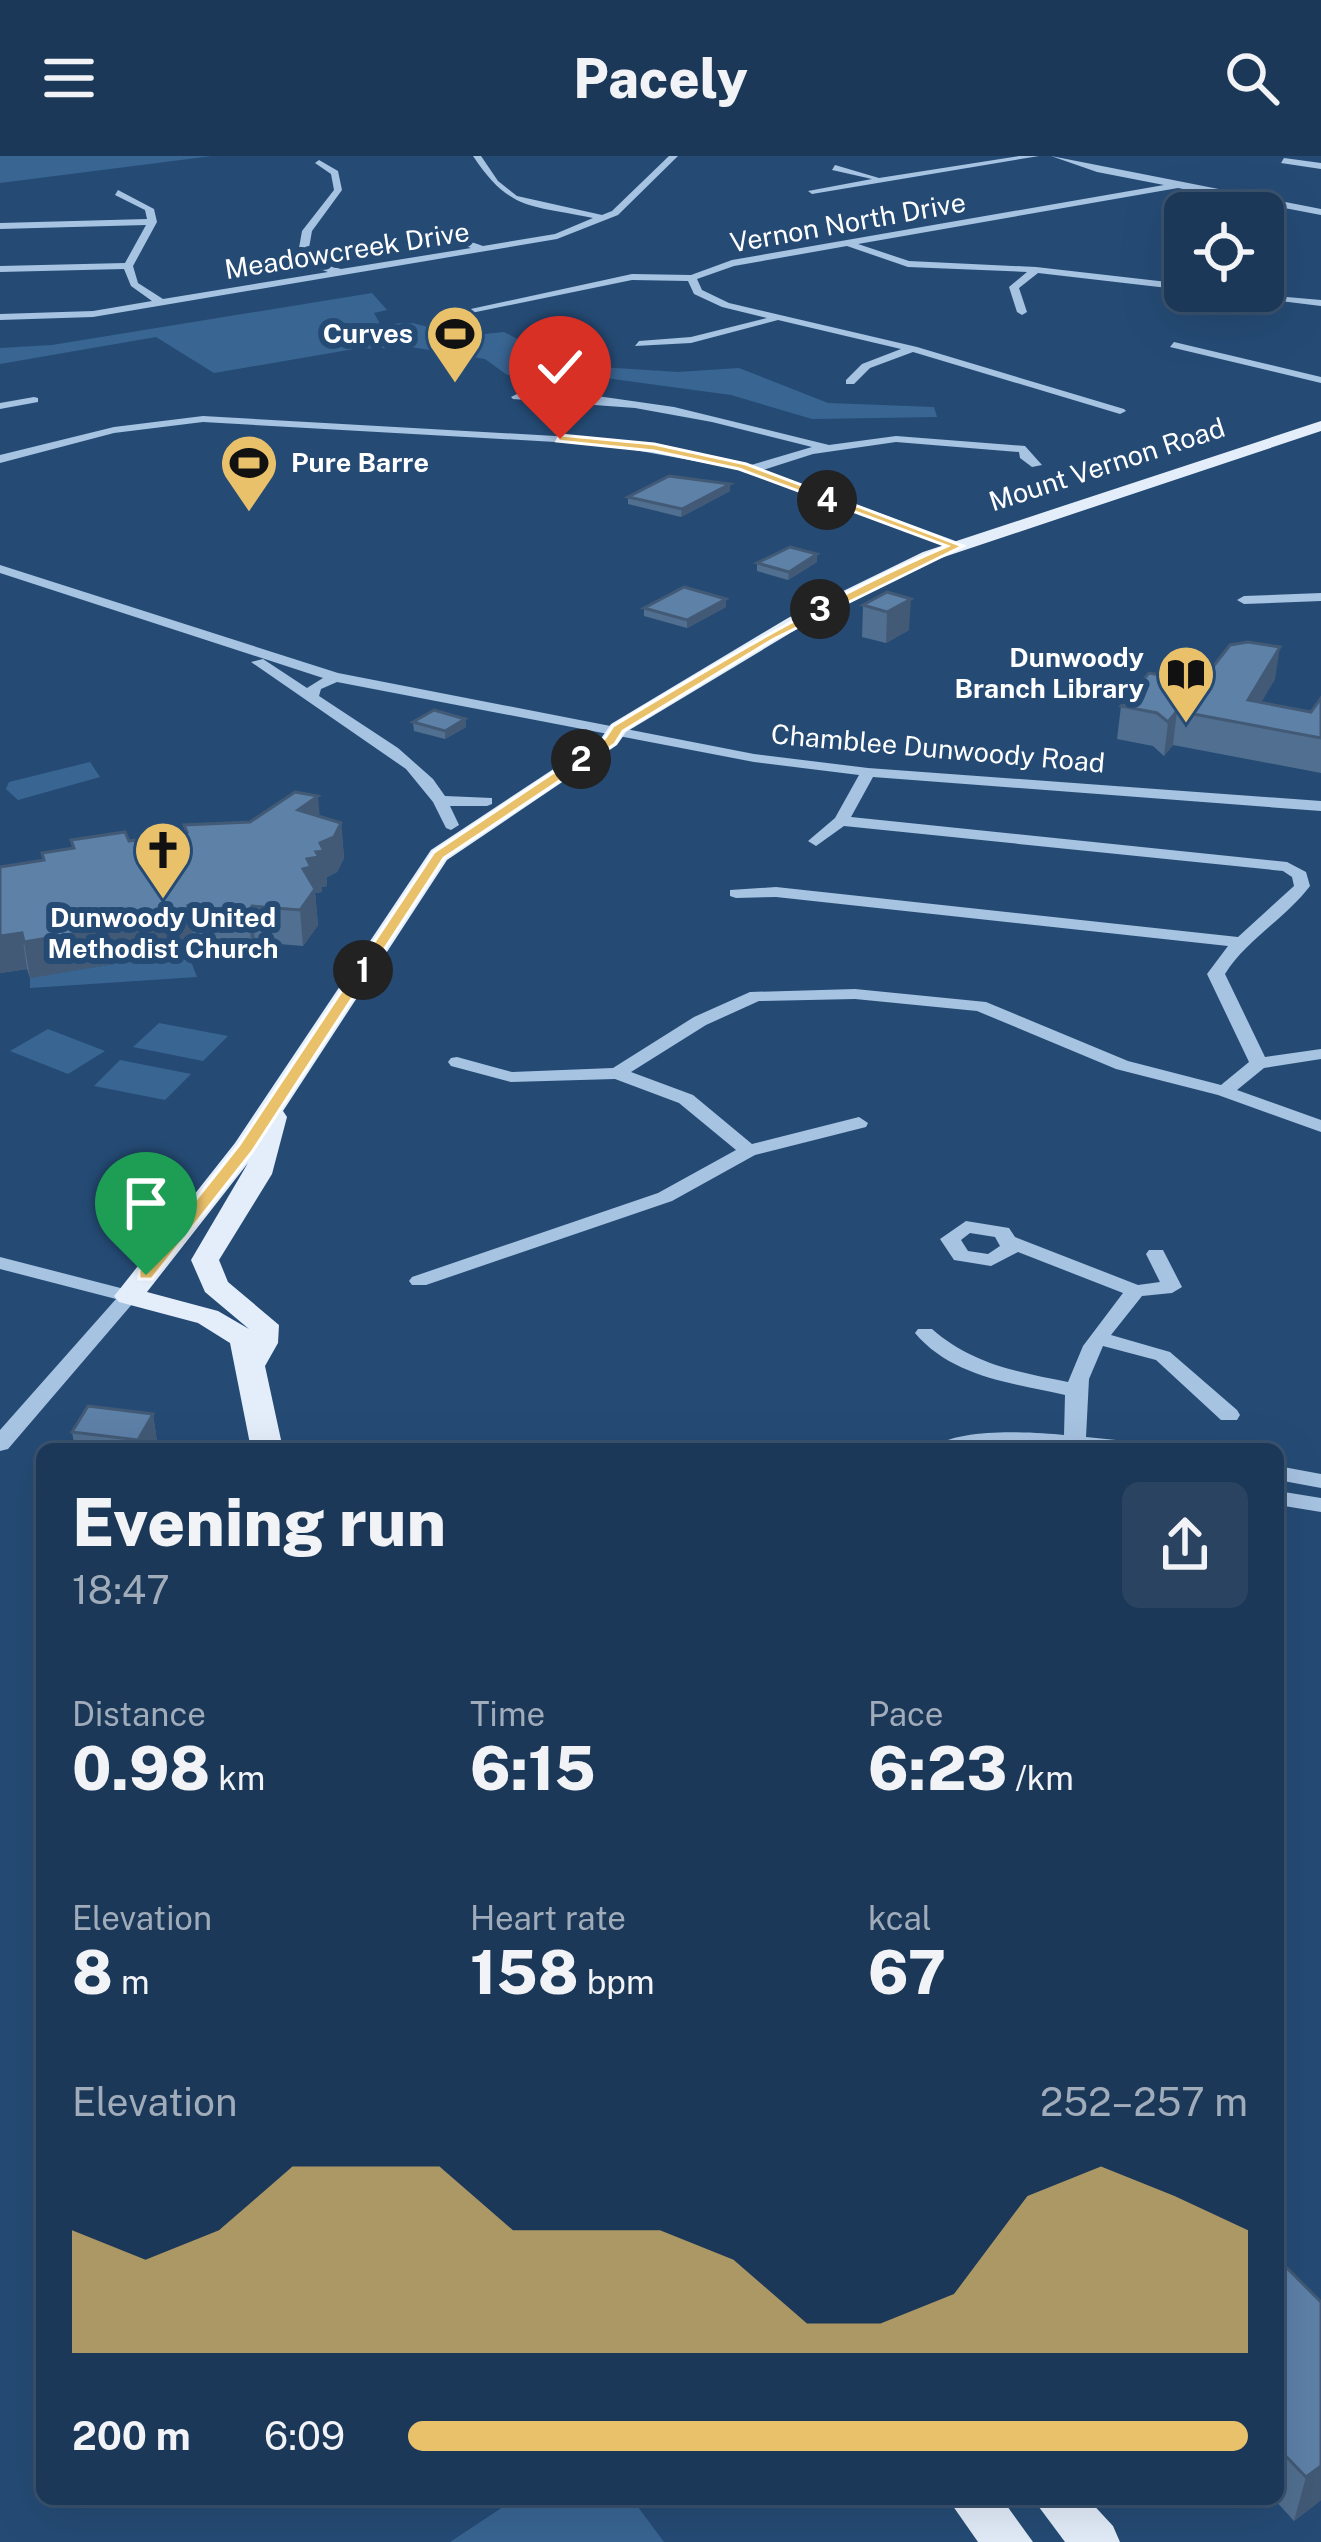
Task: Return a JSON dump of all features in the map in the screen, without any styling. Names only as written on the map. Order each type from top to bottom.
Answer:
[{"type":"main road","name":"Mount Vernon Road","points":[[129,1296],[274,1106],[439,855],[610,741],[618,728],[836,599],[958,546],[1321,426]]},
{"type":"main road","points":[[439,855],[434,844],[452,825],[586,740],[618,728]]},
{"type":"main road","points":[[252,1362],[263,1343],[264,1325],[215,1286],[205,1260],[258,1174],[274,1132],[274,1106]]},
{"type":"main road","points":[[129,1296],[229,1327],[249,1346],[266,1443]]},
{"type":"main road","points":[[977,2505],[1009,2542]]},
{"type":"main road","points":[[1062,2505],[1096,2542]]},
{"type":"street","points":[[477,156],[495,183],[514,198],[558,212],[604,218]]},
{"type":"street","name":"Meadowcreek Drive","points":[[0,317],[93,314],[557,236],[604,218],[674,156]]},
{"type":"street","points":[[812,191],[1035,156]]},
{"type":"street","points":[[1055,156],[1321,212]]},
{"type":"street","points":[[1284,161],[1321,166]]},
{"type":"street","points":[[319,163],[335,172],[338,190],[307,231],[304,248],[320,266],[342,274]]},
{"type":"street","points":[[835,167],[884,180]]},
{"type":"street","name":"Vernon North Drive","points":[[692,278],[732,263],[1178,185]]},
{"type":"street","points":[[118,193],[149,209],[152,222],[128,266],[134,284],[163,303]]},
{"type":"street","points":[[0,226],[152,222]]},
{"type":"street","points":[[431,231],[487,250]]},
{"type":"street","points":[[850,244],[908,264],[1036,270],[1164,285]]},
{"type":"street","points":[[0,269],[128,266]]},
{"type":"street","points":[[1022,312],[1014,287],[1036,270]]},
{"type":"street","points":[[471,310],[632,277],[692,278],[692,287],[709,298],[913,349],[1120,411]]},
{"type":"street","points":[[1284,299],[1321,303]]},
{"type":"street","points":[[639,344],[691,340],[775,318]]},
{"type":"street","points":[[1174,345],[1321,380]]},
{"type":"street","points":[[850,382],[866,366],[913,349]]},
{"type":"street","points":[[517,398],[562,396],[678,409],[827,448]]},
{"type":"street","points":[[0,406],[34,400]]},
{"type":"street","points":[[0,459],[126,428],[220,419],[393,434],[607,442],[751,469],[958,546]]},
{"type":"street","points":[[751,469],[827,448],[896,439],[1025,448],[1024,456],[1036,465]]},
{"type":"street","points":[[768,475],[827,448]]},
{"type":"street","name":"Chamblee Dunwoody Road","points":[[0,569],[334,677],[618,728],[754,758],[868,772],[1321,806]]},
{"type":"street","points":[[1244,600],[1321,597]]},
{"type":"street","points":[[238,649],[418,770],[445,801],[452,825]]},
{"type":"street","points":[[311,697],[314,687],[334,677]]},
{"type":"street","points":[[816,841],[841,820],[868,772]]},
{"type":"street","points":[[445,801],[487,801]]},
{"type":"street","points":[[841,820],[1287,867],[1300,875],[1302,886],[1288,907],[1239,942],[1216,974],[1259,1063]]},
{"type":"street","points":[[736,893],[776,892],[1239,942]]},
{"type":"street","points":[[617,1073],[700,1022],[756,996],[815,993],[980,1006],[1121,1065],[1224,1091],[1321,1126]]},
{"type":"street","points":[[1224,1091],[1259,1063],[1321,1054]]},
{"type":"street","points":[[457,1061],[511,1077],[617,1073],[686,1099],[748,1151]]},
{"type":"street","points":[[419,1281],[665,1197],[748,1151],[859,1123]]},
{"type":"street","points":[[1011,1242],[1136,1291],[1172,1287],[1156,1253]]},
{"type":"street","points":[[0,1263],[129,1296]]},
{"type":"street","points":[[1075,1443],[1075,1390],[1098,1338],[1136,1291]]},
{"type":"street","name":"Mount Vernon Road","points":[[0,1444],[129,1296]]},
{"type":"street","points":[[925,1333],[942,1351],[981,1370],[1075,1390]]},
{"type":"street","points":[[1098,1338],[1162,1355],[1229,1414]]},
{"type":"street","points":[[969,1443],[991,1438],[1061,1443]]},
{"type":"street","points":[[1284,1474],[1321,1480]]},
{"type":"street","points":[[1284,1499],[1321,1505]]},
{"type":"shaded area","points":[[0,156],[212,156],[0,183]]},
{"type":"shaded area","points":[[372,293],[387,310],[374,313],[380,324],[412,323],[465,336],[504,332],[550,356],[600,367],[678,372],[739,368],[828,403],[934,407],[937,417],[812,419],[731,395],[561,372],[507,375],[485,359],[411,347],[354,349],[214,373],[156,337],[0,364],[0,348],[52,345]]},
{"type":"shaded area","points":[[90,762],[100,777],[18,800],[6,789],[9,782]]},
{"type":"shaded area","points":[[149,952],[151,960],[190,959],[197,977],[30,988],[30,978],[132,961]]},
{"type":"shaded area","points":[[159,1023],[228,1036],[203,1061],[133,1047]]},
{"type":"shaded area","points":[[48,1029],[105,1051],[68,1074],[10,1051]]},
{"type":"shaded area","points":[[120,1060],[191,1074],[165,1100],[94,1086]]},
{"type":"shaded area","points":[[506,2505],[636,2505],[664,2542],[450,2542]]},
{"type":"building","points":[[669,476],[730,484],[682,509],[628,497]]},
{"type":"building","points":[[790,547],[817,554],[789,572],[757,563]]},
{"type":"building","points":[[684,587],[726,599],[687,620],[644,608]]},
{"type":"building","points":[[887,592],[911,599],[887,612],[863,605]]},
{"type":"building","points":[[1248,642],[1280,647],[1248,700],[1311,712],[1321,698],[1321,738],[1177,711],[1168,722],[1157,713],[1121,706],[1149,673],[1201,682],[1230,645]]},
{"type":"building","points":[[434,710],[465,719],[445,731],[413,722]]},
{"type":"building","points":[[295,792],[318,796],[298,810],[341,823],[334,837],[320,843],[324,851],[316,852],[319,857],[307,859],[311,867],[303,869],[315,889],[300,910],[252,906],[248,913],[188,906],[191,914],[24,942],[22,933],[0,936],[0,867],[44,860],[42,853],[74,848],[71,840],[125,832],[129,841],[187,832],[184,825],[250,822]]},
{"type":"building","points":[[88,1406],[153,1414],[138,1440],[72,1432]]},
{"type":"building","points":[[1284,2265],[1321,2302],[1321,2466],[1306,2477],[1284,2454]]},
{"type":"place","name":"Curves","points":[[455,385]]},
{"type":"place","name":"Pure Barre","points":[[249,514]]},
{"type":"place","name":"Dunwoody Branch Library","points":[[1186,725]]},
{"type":"place","name":"Dunwoody United Methodist Church","points":[[163,901]]},
{"type":"route","points":[[146,1275],[245,1148],[439,855],[610,741],[618,728],[769,637],[871,582],[958,546],[742,466],[654,448],[560,439]]}]
